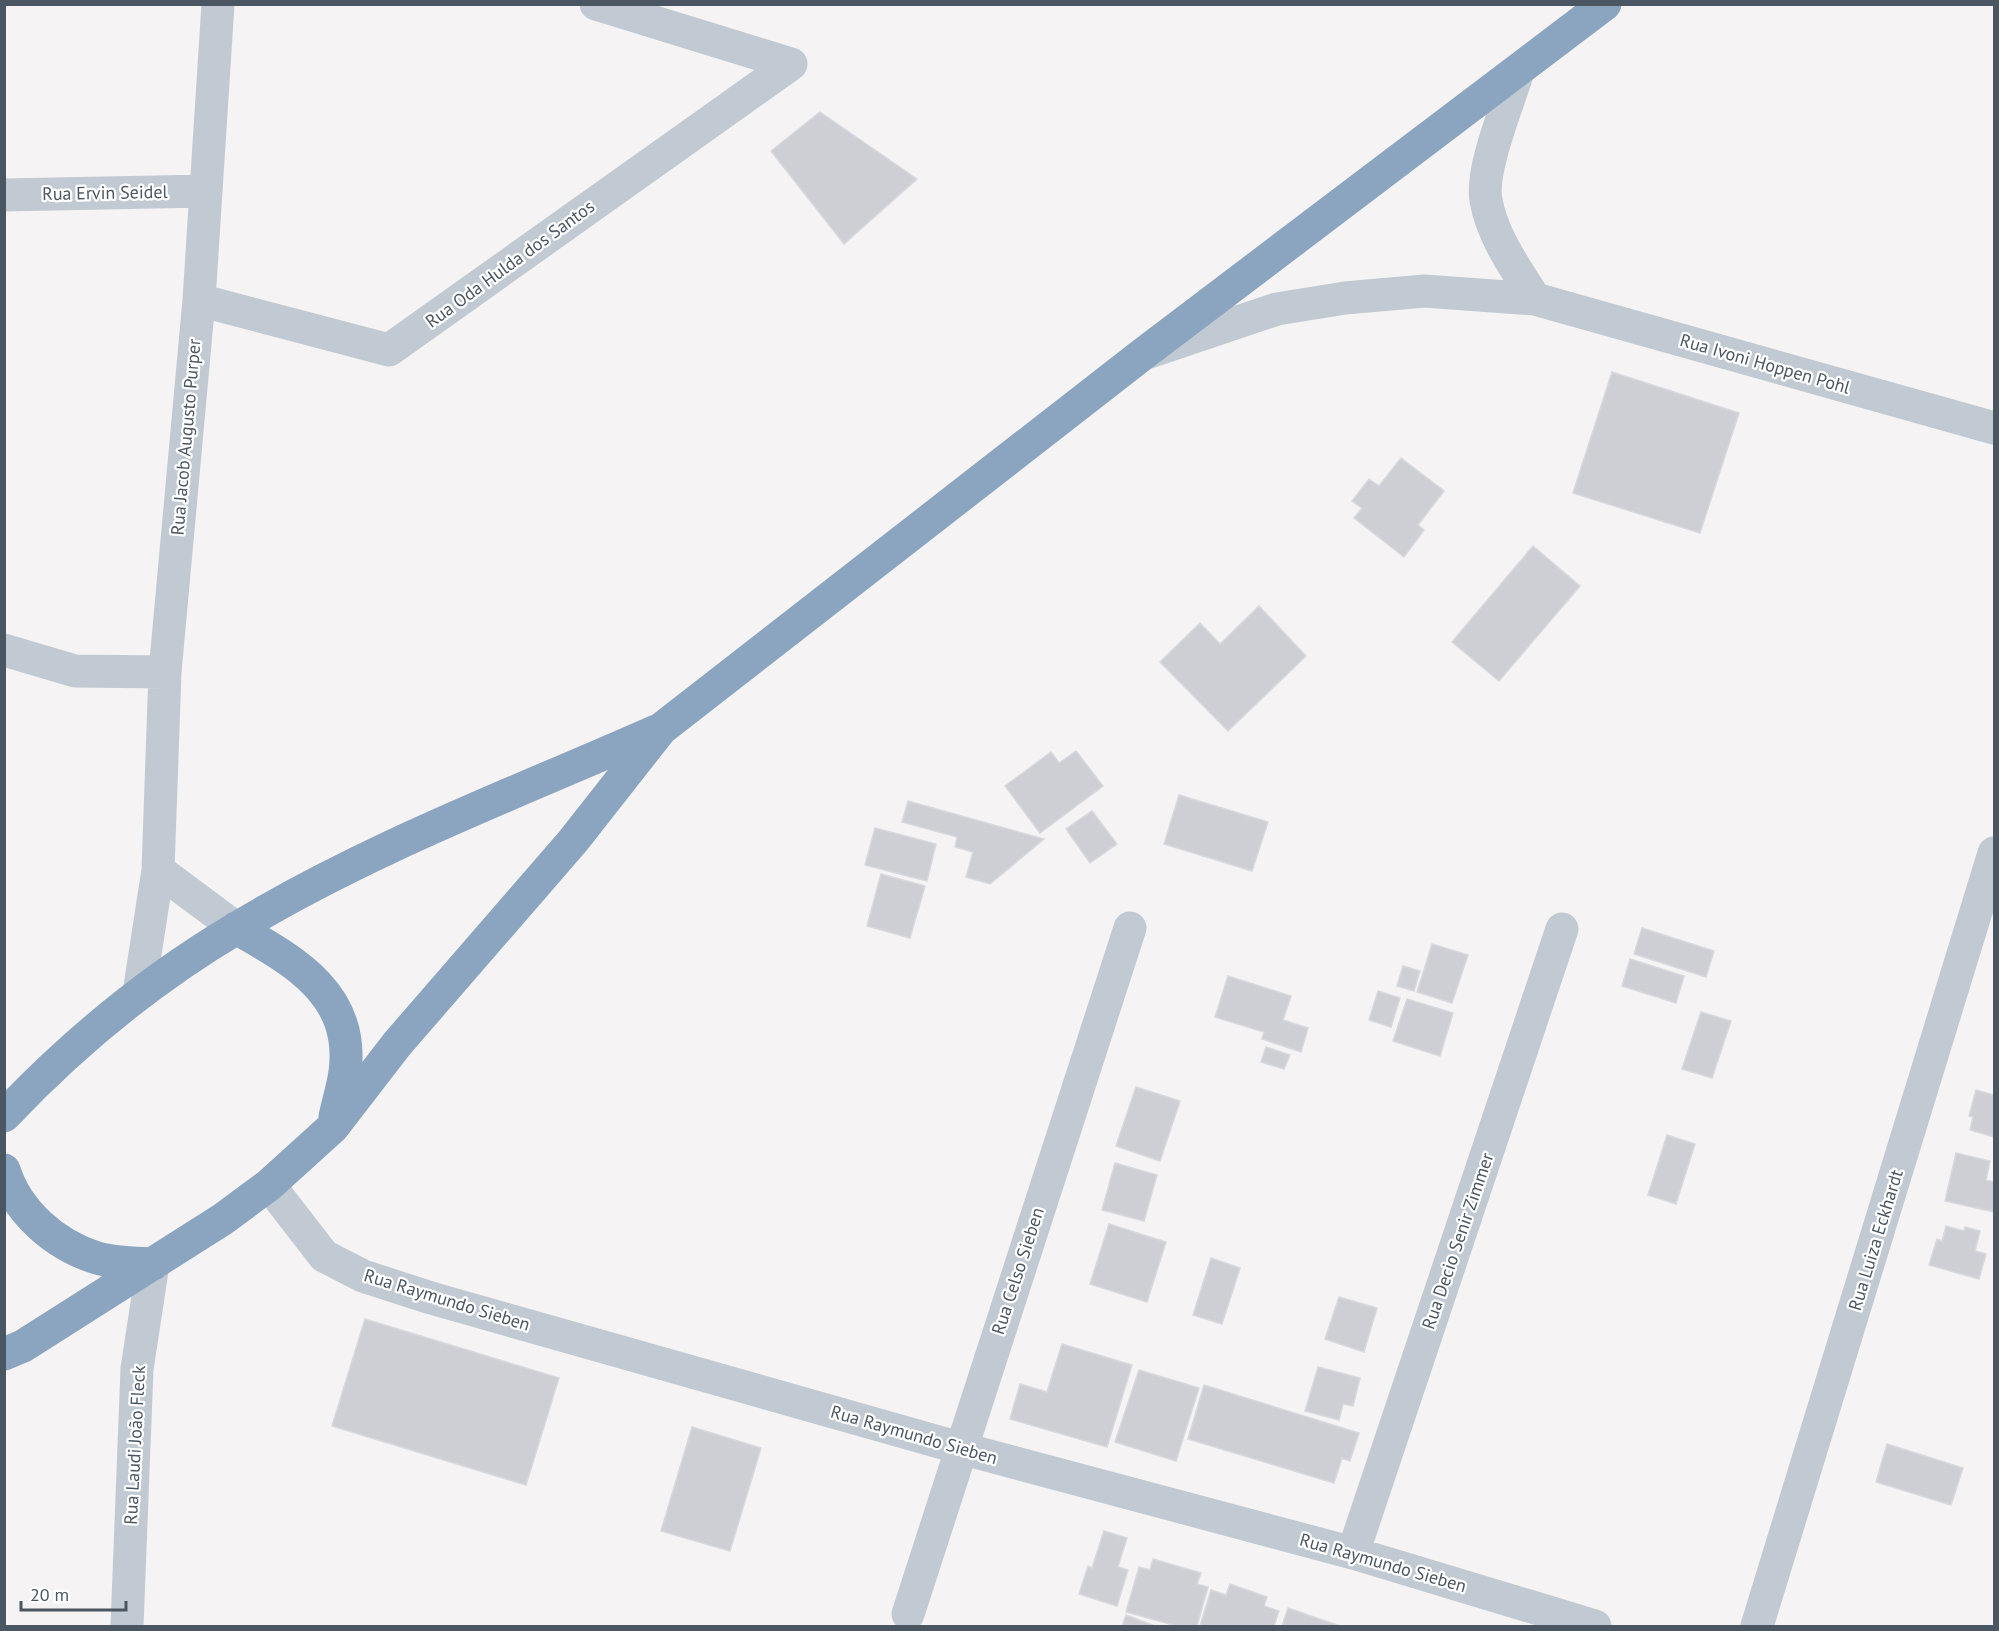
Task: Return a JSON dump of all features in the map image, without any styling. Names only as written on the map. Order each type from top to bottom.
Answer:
[{"type":"highway","points":[[4,1116],[74,1048],[140,993],[236,928],[358,864],[661,729],[1143,354],[1605,4]]},
{"type":"highway","points":[[4,1354],[22,1346],[223,1219],[269,1185],[333,1128],[397,1044],[573,841],[661,729]]},
{"type":"highway","points":[[236,928],[297,963],[320,986],[340,1019],[345,1041],[345,1070],[333,1128]]},
{"type":"highway","points":[[4,1170],[15,1195],[27,1212],[67,1244],[98,1258],[153,1264]]},
{"type":"street","name":"Rua Jacob Augusto Purper","points":[[140,993],[158,870],[165,672],[199,300],[218,4]]},
{"type":"street","name":"Rua Oda Hulda dos Santos","points":[[199,300],[389,350],[791,64],[596,4]]},
{"type":"street","points":[[1518,71],[1490,161],[1485,199],[1499,240],[1535,299]]},
{"type":"street","name":"Rua Ervin Seidel","points":[[4,195],[205,191]]},
{"type":"street","name":"Rua Ivoni Hoppen Pohl","points":[[1143,354],[1277,309],[1345,298],[1424,291],[1535,299],[1995,428]]},
{"type":"street","points":[[4,650],[75,671],[165,672]]},
{"type":"street","name":"Rua Luiza Eckhardt","points":[[1757,1626],[1995,854]]},
{"type":"street","points":[[158,870],[236,928]]},
{"type":"street","name":"Rua Celso Sieben","points":[[908,1614],[1130,928]]},
{"type":"street","name":"Rua Decio Senir Zimmer","points":[[1353,1553],[1562,929]]},
{"type":"street","name":"Rua Raymundo Sieben","points":[[269,1185],[324,1256],[363,1276],[431,1298],[960,1448],[1353,1553],[1595,1626]]},
{"type":"street","name":"Rua Laudi João Fleck","points":[[128,1626],[137,1369],[153,1264]]},
{"type":"building","points":[[820,112],[917,179],[844,244],[771,151]]},
{"type":"building","points":[[1612,372],[1739,413],[1700,533],[1573,493]]},
{"type":"building","points":[[1401,458],[1444,491],[1418,525],[1424,530],[1404,557],[1354,518],[1362,508],[1352,501],[1369,479],[1379,486]]},
{"type":"building","points":[[1533,546],[1580,586],[1499,681],[1452,642]]},
{"type":"building","points":[[1259,606],[1306,656],[1228,731],[1160,662],[1200,623],[1220,644]]},
{"type":"building","points":[[1076,751],[1103,786],[1040,833],[1005,786],[1051,752],[1059,763]]},
{"type":"building","points":[[1179,795],[1268,822],[1252,871],[1164,844]]},
{"type":"building","points":[[908,801],[1044,839],[990,884],[966,877],[973,852],[955,847],[957,837],[902,822]]},
{"type":"building","points":[[1092,811],[1117,844],[1090,863],[1066,829]]},
{"type":"building","points":[[875,828],[936,844],[927,881],[865,865]]},
{"type":"building","points":[[881,874],[925,886],[910,938],[867,926]]},
{"type":"building","points":[[1642,928],[1714,951],[1706,977],[1634,954]]},
{"type":"building","points":[[1432,944],[1468,955],[1452,1003],[1417,992]]},
{"type":"building","points":[[1630,959],[1684,976],[1676,1003],[1622,986]]},
{"type":"building","points":[[1403,966],[1420,971],[1414,991],[1397,986]]},
{"type":"building","points":[[1228,976],[1291,996],[1283,1020],[1308,1028],[1301,1052],[1262,1039],[1264,1032],[1215,1017]]},
{"type":"building","points":[[1378,991],[1400,998],[1391,1027],[1369,1020]]},
{"type":"building","points":[[1407,999],[1453,1013],[1440,1056],[1393,1041]]},
{"type":"building","points":[[1701,1012],[1731,1021],[1712,1078],[1682,1069]]},
{"type":"building","points":[[1266,1047],[1290,1055],[1284,1069],[1261,1062]]},
{"type":"building","points":[[1136,1087],[1180,1101],[1160,1161],[1116,1146]]},
{"type":"building","points":[[1976,1090],[1994,1095],[1994,1137],[1970,1130],[1973,1117],[1969,1116]]},
{"type":"building","points":[[1667,1135],[1695,1144],[1676,1204],[1648,1195]]},
{"type":"building","points":[[1956,1153],[1990,1161],[1986,1180],[1994,1182],[1994,1212],[1945,1201]]},
{"type":"building","points":[[1115,1163],[1157,1175],[1144,1221],[1102,1210]]},
{"type":"building","points":[[1109,1224],[1166,1242],[1147,1302],[1090,1284]]},
{"type":"building","points":[[1946,1226],[1964,1231],[1965,1227],[1980,1231],[1975,1251],[1986,1254],[1979,1279],[1929,1265],[1937,1239],[1942,1241]]},
{"type":"building","points":[[1211,1258],[1240,1268],[1222,1324],[1193,1315]]},
{"type":"building","points":[[1339,1297],[1377,1308],[1364,1352],[1325,1339]]},
{"type":"building","points":[[365,1319],[559,1378],[526,1485],[332,1426]]},
{"type":"building","points":[[1062,1344],[1132,1365],[1107,1447],[1010,1419],[1020,1384],[1047,1392]]},
{"type":"building","points":[[1318,1367],[1360,1378],[1353,1406],[1343,1404],[1339,1420],[1305,1411]]},
{"type":"building","points":[[1139,1370],[1199,1388],[1176,1461],[1115,1442]]},
{"type":"building","points":[[1204,1385],[1359,1433],[1350,1461],[1342,1458],[1334,1483],[1188,1439]]},
{"type":"building","points":[[692,1427],[761,1448],[730,1551],[661,1531]]},
{"type":"building","points":[[1887,1444],[1963,1468],[1951,1505],[1876,1482]]},
{"type":"building","points":[[1104,1531],[1127,1538],[1118,1567],[1128,1570],[1117,1606],[1079,1594],[1088,1566],[1092,1568]]},
{"type":"building","points":[[1153,1559],[1201,1573],[1197,1584],[1208,1587],[1197,1626],[1177,1626],[1126,1612],[1139,1567],[1150,1570]]},
{"type":"building","points":[[1230,1584],[1267,1597],[1264,1606],[1279,1611],[1274,1626],[1200,1626],[1211,1590],[1226,1595]]},
{"type":"building","points":[[1288,1608],[1340,1626],[1282,1626]]},
{"type":"building","points":[[1126,1615],[1155,1626],[1122,1626]]}]
